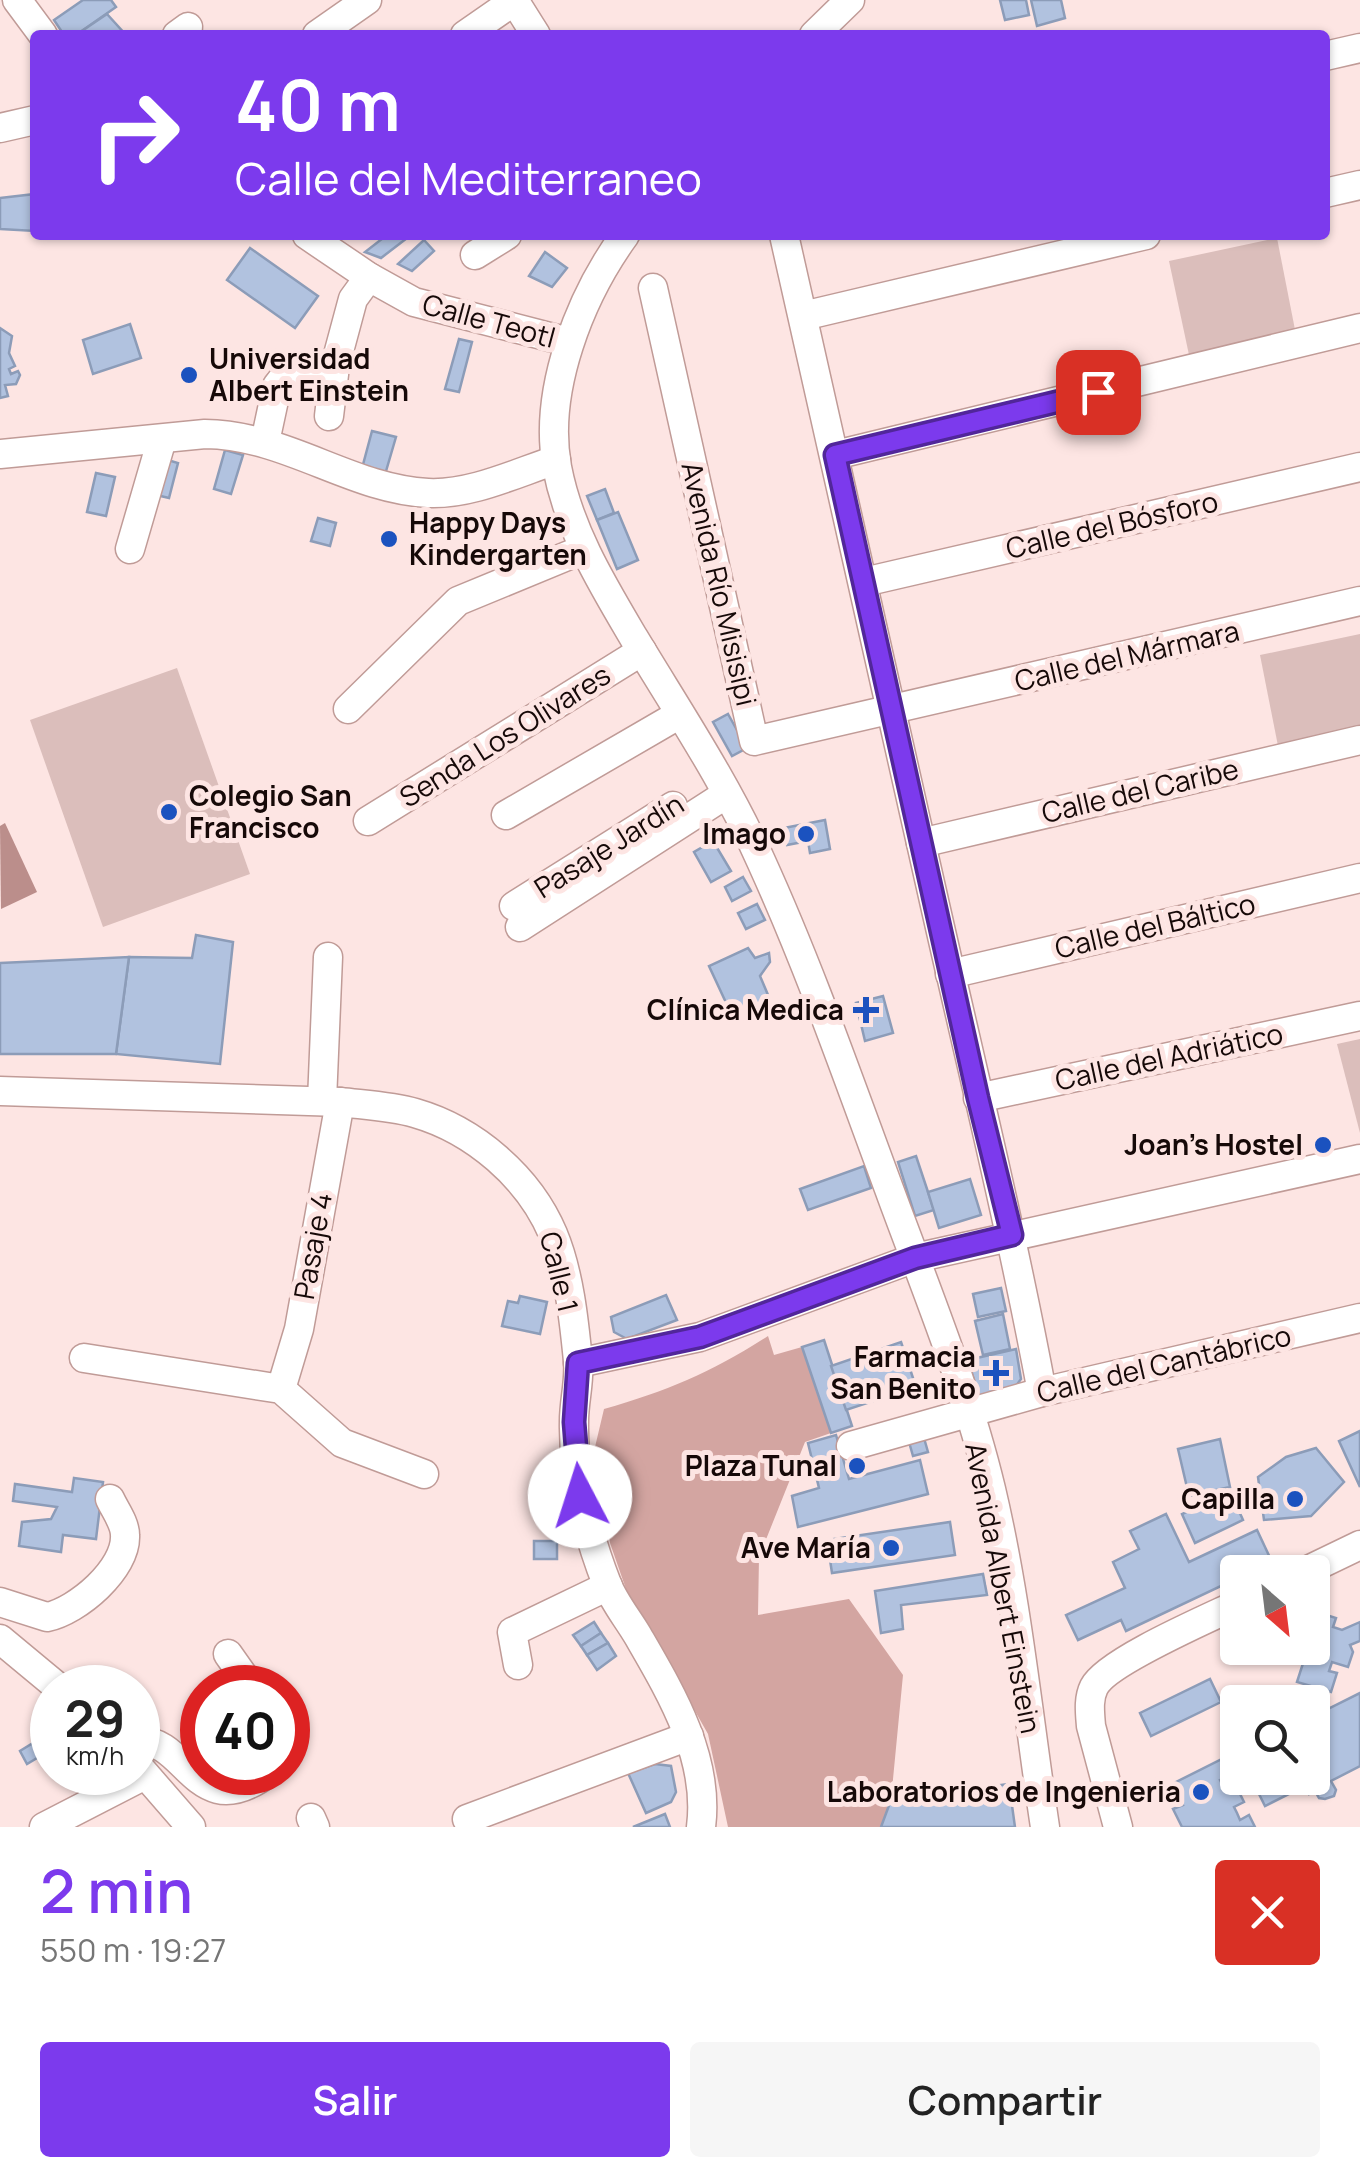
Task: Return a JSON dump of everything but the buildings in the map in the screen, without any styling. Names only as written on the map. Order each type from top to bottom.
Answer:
[{"type":"street","points":[[17,0],[38,30]]},
{"type":"street","points":[[324,30],[367,0]]},
{"type":"street","points":[[472,30],[514,0],[533,30]]},
{"type":"street","points":[[819,30],[850,0]]},
{"type":"street","points":[[1330,55],[1360,48]]},
{"type":"street","points":[[0,128],[30,121]]},
{"type":"street","points":[[1330,192],[1360,184]]},
{"type":"street","name":"Calle Teotl","points":[[315,240],[368,278],[414,302],[569,342]]},
{"type":"street","points":[[475,255],[499,240]]},
{"type":"street","name":"Avenida Albert Einstein","points":[[621,240],[569,342],[555,410],[556,460],[564,500],[584,549],[680,714],[715,791],[757,852],[798,942],[915,1258],[969,1413],[990,1489],[1045,1827]]},
{"type":"street","points":[[785,240],[1012,1235],[1042,1392]]},
{"type":"street","points":[[802,316],[1125,240]]},
{"type":"street","points":[[329,416],[335,366],[354,300],[368,278]]},
{"type":"street","name":"Avenida Río Misisipi","points":[[654,288],[754,740],[893,710]]},
{"type":"street","points":[[835,455],[1360,328]]},
{"type":"street","points":[[265,442],[277,386],[287,373],[335,366]]},
{"type":"street","points":[[0,454],[235,434],[389,487],[432,493],[472,488],[556,460]]},
{"type":"street","points":[[130,549],[162,439]]},
{"type":"street","name":"Calle del Bósforo","points":[[864,582],[1360,467]]},
{"type":"street","points":[[348,709],[458,601],[584,549]]},
{"type":"street","name":"Calle del Mármara","points":[[893,710],[1360,601]]},
{"type":"street","name":"Senda Los Olivares","points":[[368,822],[642,651]]},
{"type":"street","points":[[506,816],[680,714]]},
{"type":"street","name":"Calle del Caribe","points":[[920,843],[1360,740]]},
{"type":"street","name":"Pasaje Jardín","points":[[517,916],[715,791]]},
{"type":"street","name":"Calle del Báltico","points":[[950,974],[1360,878]]},
{"type":"street","name":"Pasaje 4","points":[[281,1389],[298,1329],[331,1102],[328,958]]},
{"type":"street","name":"Calle del Adriático","points":[[978,1098],[1360,1016]]},
{"type":"street","name":"Calle 1","points":[[0,1091],[331,1102],[394,1108],[428,1117],[477,1143],[523,1186],[555,1238],[578,1363],[574,1422],[580,1496],[608,1586],[675,1700],[689,1736],[700,1788],[701,1827]]},
{"type":"street","points":[[578,1363],[700,1337],[915,1258],[1360,1159]]},
{"type":"street","name":"Calle del Cantábrico","points":[[851,1446],[1042,1392],[1360,1318]]},
{"type":"street","points":[[84,1358],[281,1389],[342,1443],[424,1474]]},
{"type":"street","points":[[0,1602],[47,1617],[85,1600],[107,1576],[126,1540],[110,1498]]},
{"type":"street","points":[[1330,1559],[1360,1545]]},
{"type":"street","points":[[518,1665],[512,1632],[608,1586]]},
{"type":"street","points":[[1118,1827],[1091,1726],[1090,1699],[1094,1687],[1118,1665],[1220,1613]]},
{"type":"street","points":[[0,1639],[31,1665]]},
{"type":"street","points":[[228,1654],[236,1665]]},
{"type":"street","points":[[467,1819],[689,1736]]},
{"type":"street","points":[[160,1750],[180,1766]]},
{"type":"street","points":[[160,1792],[191,1827]]},
{"type":"street","points":[[44,1827],[98,1795]]},
{"type":"shaded area","points":[[1277,240],[1298,345],[1192,369],[1169,261]]},
{"type":"shaded area","points":[[1360,634],[1360,733],[1279,751],[1260,655]]},
{"type":"shaded area","points":[[177,668],[250,874],[103,927],[30,720]]},
{"type":"shaded area","points":[[5,823],[37,892],[1,909],[0,826]]},
{"type":"shaded area","points":[[1360,1039],[1360,1133],[1337,1044]]},
{"type":"shaded area","points":[[768,1336],[774,1355],[802,1347],[831,1433],[805,1442],[759,1557],[758,1615],[849,1599],[903,1675],[891,1800],[881,1827],[728,1827],[708,1734],[626,1589],[610,1543],[595,1447],[604,1409],[689,1379]]},
{"type":"place","name":"Universidad Albert Einstein","points":[[189,375]]},
{"type":"place","name":"Happy Days Kindergarten","points":[[389,539]]},
{"type":"place","name":"Colegio San Francisco","points":[[169,812]]},
{"type":"place","name":"Imago","points":[[806,834]]},
{"type":"place","name":"Clínica Medica","points":[[866,1010]]},
{"type":"place","name":"Joan's Hostel","points":[[1323,1145]]},
{"type":"place","name":"Farmacia San Benito","points":[[996,1373]]},
{"type":"place","name":"Plaza Tunal","points":[[857,1466]]},
{"type":"place","name":"Capilla","points":[[1295,1499]]},
{"type":"place","name":"Ave María","points":[[891,1548]]},
{"type":"place","name":"Laboratorios de Ingenieria","points":[[1201,1792]]},
{"type":"route","points":[[580,1496],[574,1422],[578,1363],[700,1337],[915,1258],[1012,1235],[835,455],[1098,392]]}]
